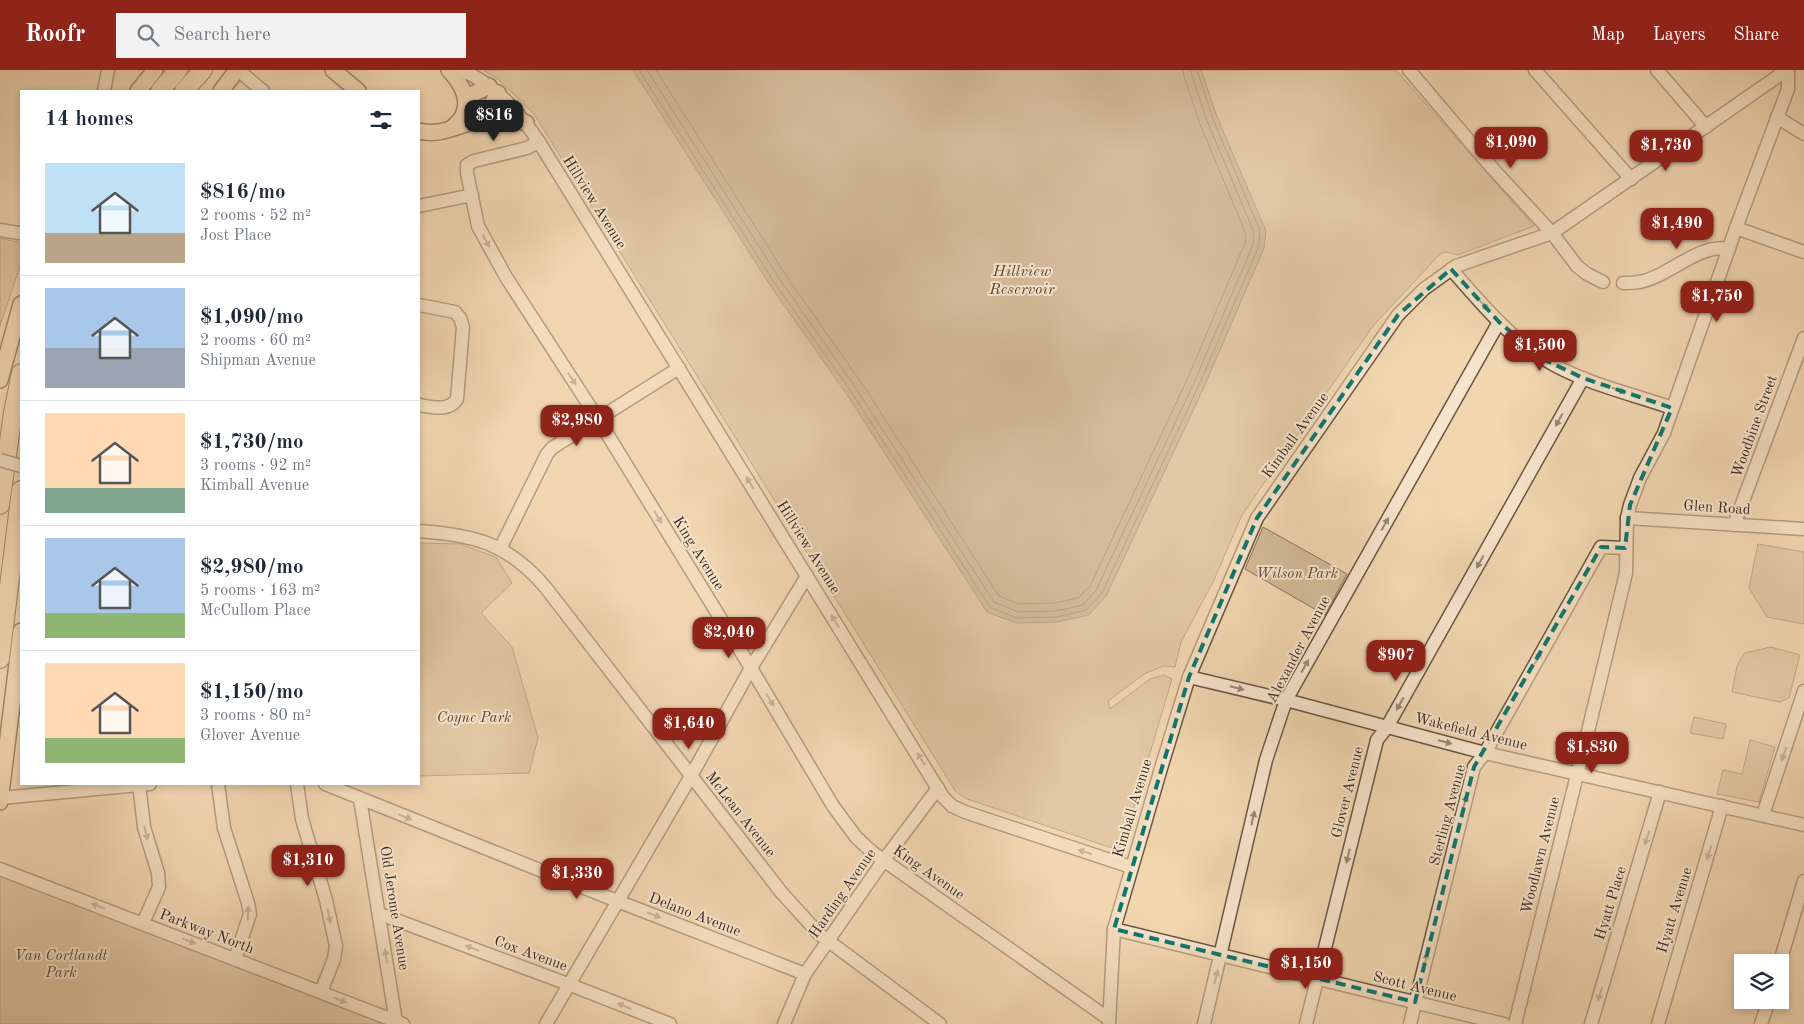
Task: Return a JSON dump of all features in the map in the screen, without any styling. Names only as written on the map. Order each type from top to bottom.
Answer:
[{"type":"highway","points":[[161,90],[178,70]]},
{"type":"highway","points":[[185,90],[203,70]]},
{"type":"highway","points":[[0,506],[13,413],[20,378]]},
{"type":"highway","points":[[0,659],[20,498]]},
{"type":"main road","points":[[139,90],[155,70]]},
{"type":"main road","points":[[221,90],[238,70]]},
{"type":"main road","points":[[333,70],[357,90]]},
{"type":"main road","points":[[449,70],[466,96],[463,116],[452,128]]},
{"type":"main road","points":[[466,103],[473,94],[493,90]]},
{"type":"main road","points":[[483,119],[493,90]]},
{"type":"main road","points":[[420,131],[434,133],[483,119],[508,117],[526,123]]},
{"type":"main road","points":[[0,380],[20,308]]},
{"type":"main road","points":[[0,802],[20,639]]},
{"type":"street","points":[[104,90],[108,70]]},
{"type":"street","points":[[238,70],[262,90]]},
{"type":"street","name":"Hillview Avenue","points":[[461,70],[493,90],[514,108],[539,142],[943,797],[952,806],[965,812],[1131,867]]},
{"type":"street","points":[[1409,70],[1494,170],[1552,233],[1578,266],[1587,274],[1603,282]]},
{"type":"street","points":[[1535,70],[1631,179]]},
{"type":"street","points":[[1657,70],[1706,127]]},
{"type":"street","points":[[1627,518],[1640,478],[1664,433],[1736,228],[1788,89],[1787,70]]},
{"type":"street","name":"Kimball Avenue","points":[[1109,1022],[1114,929],[1131,867],[1190,677],[1257,518],[1398,316],[1424,289],[1451,269],[1477,258],[1552,233],[1787,70]]},
{"type":"street","points":[[1777,117],[1804,134]]},
{"type":"street","name":"King Avenue","points":[[539,142],[527,148],[474,161],[467,165],[478,226],[502,268],[598,419],[751,668],[833,806],[856,837],[884,860],[1109,1022]]},
{"type":"street","points":[[420,206],[472,195]]},
{"type":"street","points":[[1736,228],[1804,252]]},
{"type":"street","points":[[0,230],[18,233]]},
{"type":"street","points":[[1623,283],[1639,282],[1654,277],[1707,250],[1721,247],[1729,248]]},
{"type":"street","points":[[1451,269],[1500,322],[1543,358],[1583,378],[1672,408]]},
{"type":"street","points":[[420,305],[455,312],[460,318],[462,328],[457,399],[453,405],[444,408],[420,405]]},
{"type":"street","name":"Alexander Avenue","points":[[1204,1024],[1222,955],[1266,760],[1286,700],[1500,322]]},
{"type":"street","name":"Woodbine Street","points":[[1734,525],[1804,338]]},
{"type":"street","points":[[500,549],[549,451],[559,442],[679,368]]},
{"type":"street","name":"Glover Avenue","points":[[1306,1024],[1377,740],[1387,727],[1583,378]]},
{"type":"street","points":[[0,460],[20,466]]},
{"type":"street","name":"Glen Road","points":[[1627,518],[1804,530]]},
{"type":"street","name":"Woodlawn Avenue","points":[[1515,1024],[1626,573],[1627,518]]},
{"type":"street","name":"McLean Avenue","points":[[420,531],[465,536],[484,542],[500,549],[524,565],[546,588],[788,902],[828,942],[940,1024]]},
{"type":"street","name":"Sterling Avenue","points":[[1410,1024],[1474,767],[1484,753],[1601,546],[1626,548]]},
{"type":"street","points":[[546,1024],[691,776],[751,668],[807,576]]},
{"type":"street","name":"Wakefield Avenue","points":[[1190,677],[1286,700],[1484,753],[1804,825]]},
{"type":"street","points":[[1763,816],[1804,691]]},
{"type":"street","points":[[0,798],[58,788],[121,785]]},
{"type":"street","points":[[142,785],[144,828],[158,873],[159,887],[143,923]]},
{"type":"street","points":[[218,785],[224,828],[250,914],[235,959]]},
{"type":"street","points":[[297,785],[302,819],[326,900],[336,946],[334,959],[321,992]]},
{"type":"street","name":"Delano Avenue","points":[[329,785],[356,792],[617,901],[804,974]]},
{"type":"street","name":"Harding Avenue","points":[[784,1024],[804,974],[884,860],[938,788]]},
{"type":"street","name":"Old Jerome Avenue","points":[[356,792],[400,1023]]},
{"type":"street","name":"Hyatt Place","points":[[1591,1024],[1660,792]]},
{"type":"street","name":"Hyatt Avenue","points":[[1658,1024],[1722,806]]},
{"type":"street","name":"Parkway North","points":[[0,869],[400,1023]]},
{"type":"street","points":[[1782,954],[1804,881]]},
{"type":"street","name":"Cox Avenue","points":[[380,914],[670,1024]]},
{"type":"street","name":"Scott Avenue","points":[[1114,929],[1504,1024]]},
{"type":"street","points":[[1761,1024],[1765,1009]]},
{"type":"highlighted area","points":[[1451,269],[1499,322],[1543,359],[1583,378],[1672,408],[1630,505],[1625,548],[1601,547],[1474,767],[1415,1002],[1114,929],[1189,677],[1257,518],[1398,315]]},
{"type":"green space","points":[[483,70],[633,70],[772,288],[848,396],[987,612],[1106,596],[1203,389],[1264,248],[1265,231],[1217,117],[1201,70],[1396,70],[1534,226],[1458,255],[1445,252],[1440,254],[1373,326],[1242,515],[1214,580],[1181,642],[1175,667],[1163,666],[1144,674],[1108,701],[1110,709],[1150,679],[1164,675],[1172,679],[1121,851],[967,799],[956,792],[534,114],[498,79]]},
{"type":"green space","points":[[0,238],[20,243],[20,266],[0,326]]},
{"type":"green space","name":"Wilson Park","points":[[1263,527],[1347,574],[1325,615],[1245,569]]},
{"type":"green space","name":"Coyne Park","points":[[420,543],[460,544],[496,557],[512,583],[481,613],[512,647],[538,738],[529,773],[420,776]]},
{"type":"green space","points":[[1758,544],[1804,552],[1804,624],[1767,617],[1749,588]]},
{"type":"green space","points":[[1771,647],[1800,655],[1789,698],[1780,702],[1732,692],[1737,666],[1744,653]]},
{"type":"green space","points":[[1694,717],[1726,724],[1723,739],[1690,733]]},
{"type":"green space","points":[[1750,740],[1775,747],[1759,802],[1717,794],[1723,770],[1742,774]]},
{"type":"green space","name":"Van Cortlandt Park","points":[[0,874],[386,1024],[0,1024]]},
{"type":"water","name":"Hillview Reservoir","points":[[633,70],[1201,70],[1217,117],[1266,231],[1264,248],[1203,389],[1106,596],[1089,615],[1057,622],[1016,623],[987,612],[848,396],[772,288]]}]
